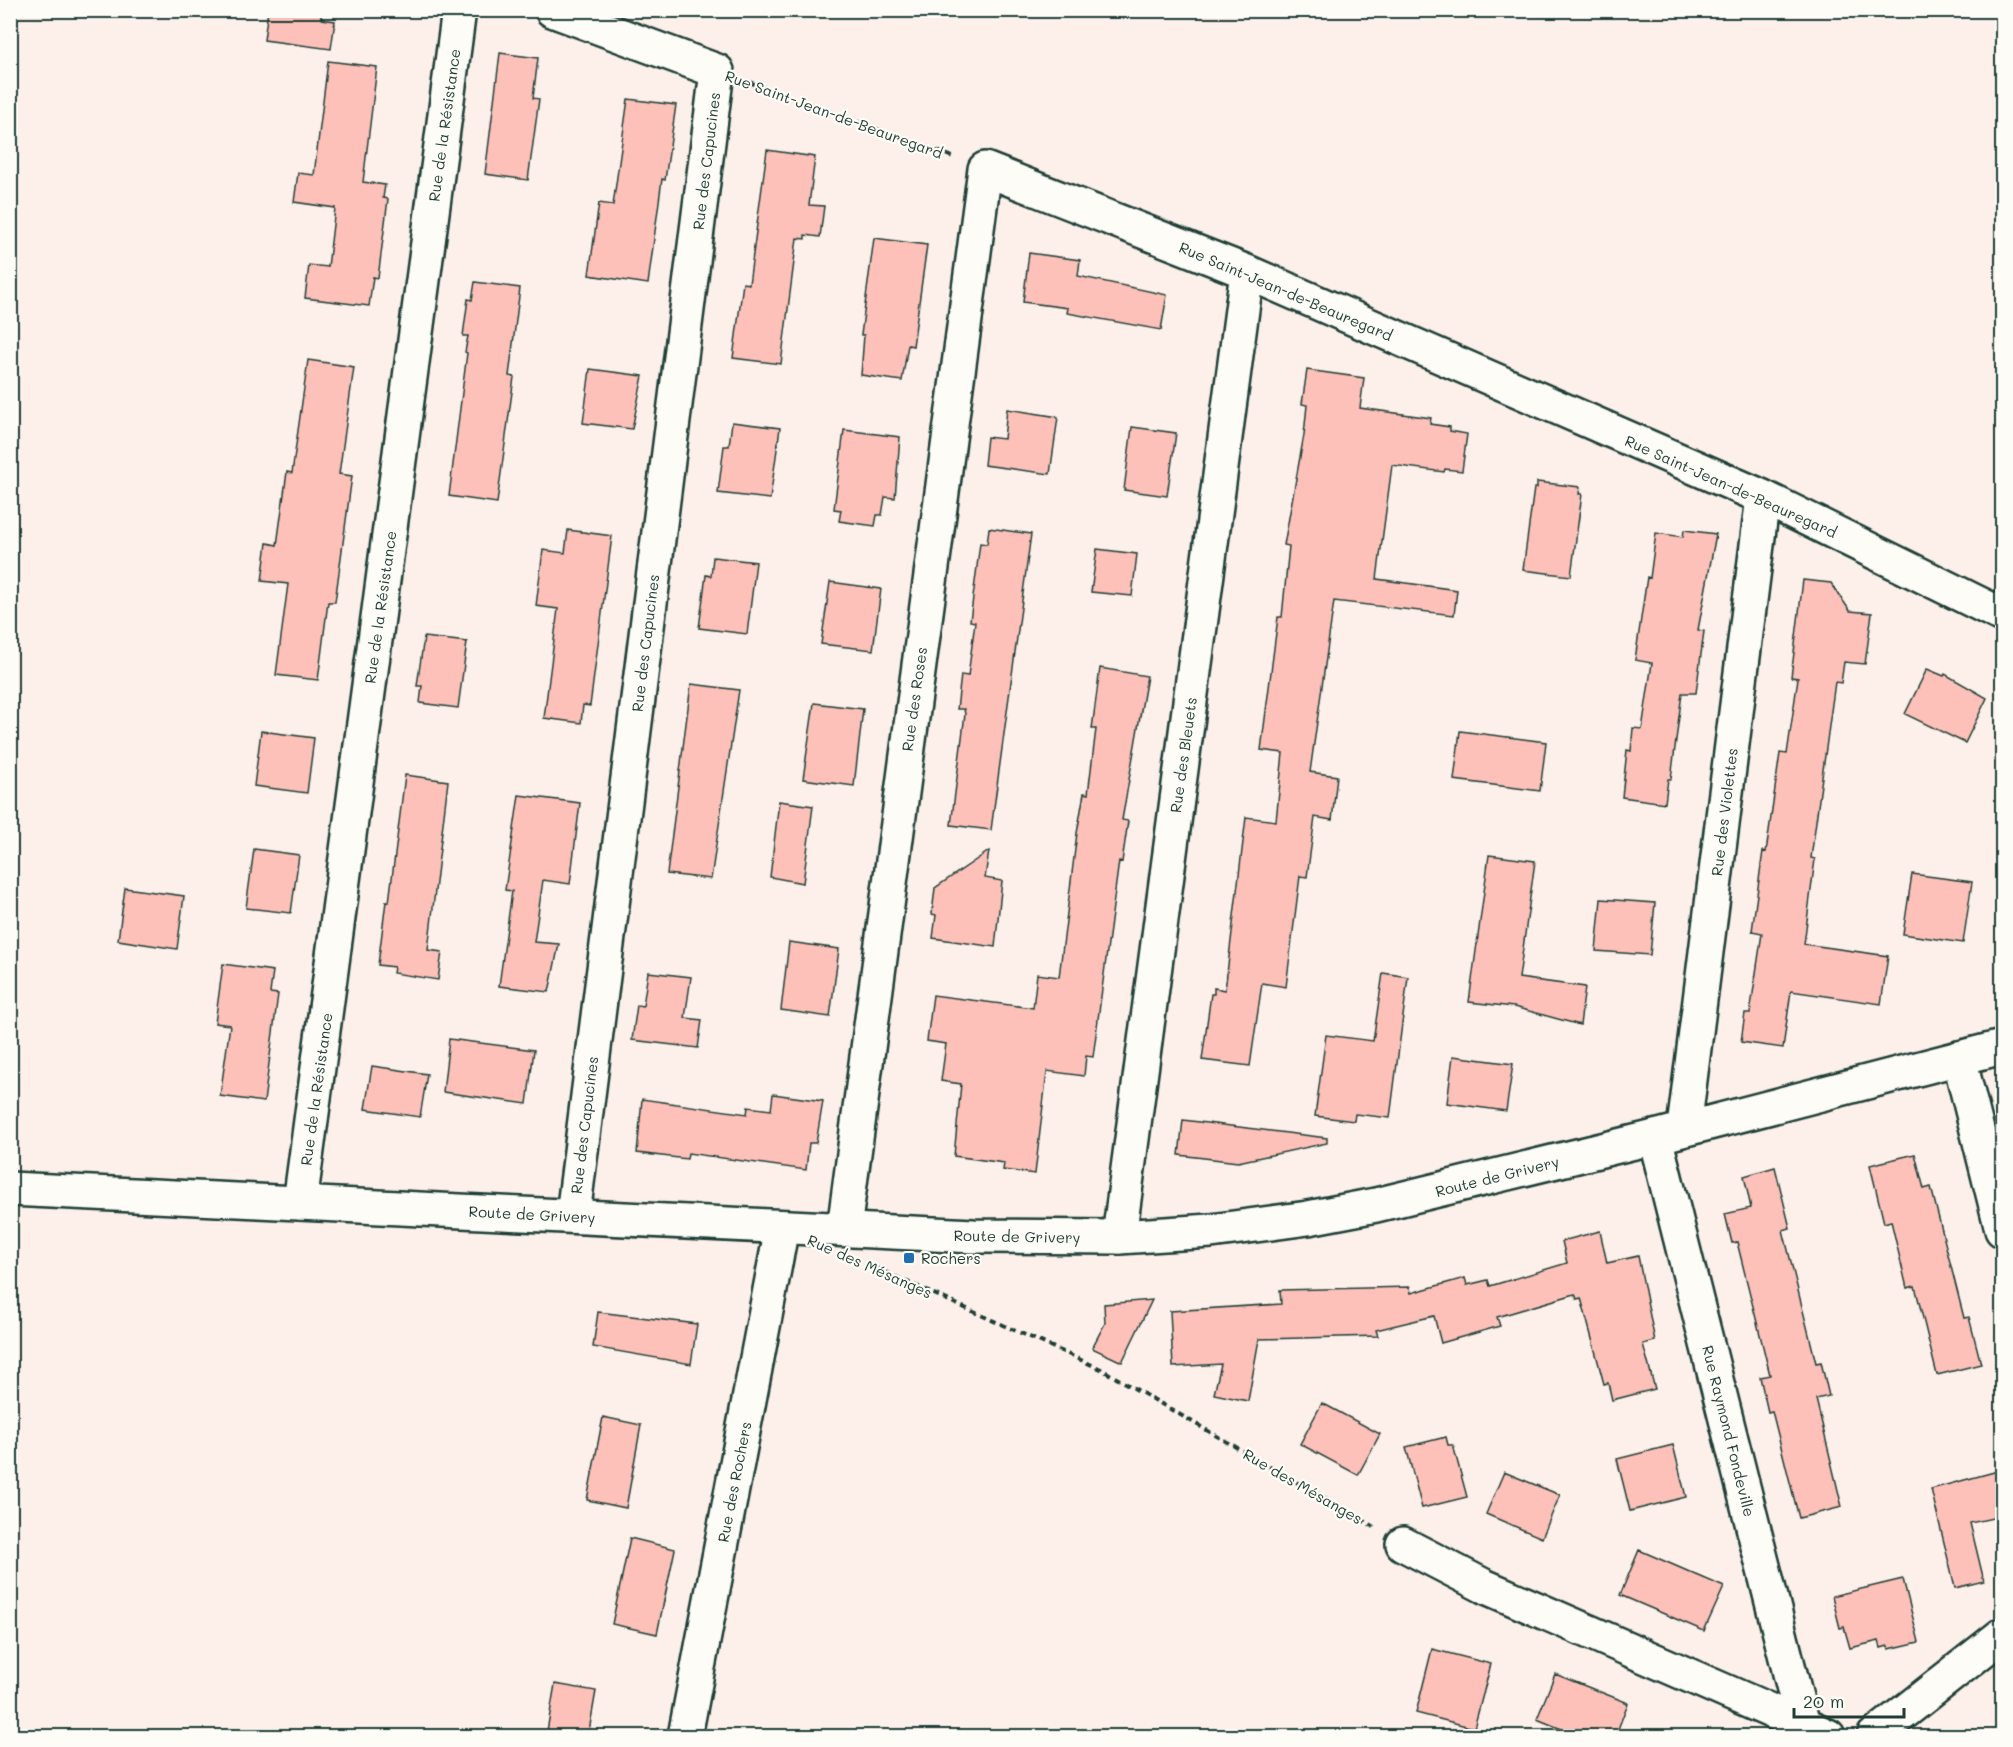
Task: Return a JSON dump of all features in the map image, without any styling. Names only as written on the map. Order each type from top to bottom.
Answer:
[{"type":"street","name":"Rue de la Résistance","points":[[300,1203],[459,10]]},
{"type":"street","name":"Rue Saint-Jean-de-Beauregard","points":[[552,10],[717,71]]},
{"type":"street","name":"Rue des Capucines","points":[[573,1215],[717,71]]},
{"type":"street","name":"Rue Saint-Jean-de-Beauregard","points":[[985,169],[1247,272],[1763,497],[2002,615]]},
{"type":"street","name":"Rue des Roses","points":[[844,1229],[985,169]]},
{"type":"street","name":"Rue des Bleuets","points":[[1119,1237],[1247,272]]},
{"type":"street","name":"Rue des Violettes","points":[[1669,1133],[1763,497]]},
{"type":"street","name":"Route de Grivery","points":[[10,1188],[974,1236],[1119,1237],[1211,1231],[1330,1214],[1669,1133],[2002,1047]]},
{"type":"street","points":[[1959,1058],[2002,1230]]},
{"type":"street","name":"Rue Raymond Fondeville","points":[[1669,1133],[1816,1731]]},
{"type":"street","name":"Rue des Rochers","points":[[685,1737],[782,1227]]},
{"type":"street","points":[[1403,1544],[1485,1586],[1816,1731]]},
{"type":"street","points":[[1874,1737],[2002,1635]]},
{"type":"path","name":"Rue Saint-Jean-de-Beauregard","points":[[717,71],[985,169]]},
{"type":"path","name":"Rue des Mésanges","points":[[872,1266],[1101,1369],[1403,1544]]},
{"type":"building","points":[[268,10],[319,10],[322,19],[335,21],[331,49],[264,40]]},
{"type":"building","points":[[500,53],[538,58],[533,98],[539,99],[528,180],[485,174]]},
{"type":"building","points":[[328,61],[377,67],[363,182],[385,185],[383,198],[388,199],[378,278],[373,277],[369,306],[305,298],[309,265],[328,267],[335,208],[294,202],[298,173],[314,175]]},
{"type":"building","points":[[628,99],[676,105],[665,180],[662,179],[648,284],[589,275],[599,203],[613,205]]},
{"type":"building","points":[[767,150],[815,157],[809,205],[824,206],[820,237],[805,235],[805,239],[797,238],[781,364],[733,358],[743,283],[749,284]]},
{"type":"building","points":[[874,238],[927,245],[913,346],[908,345],[902,381],[861,375],[864,335],[861,335]]},
{"type":"building","points":[[1029,253],[1080,260],[1078,276],[1167,295],[1161,330],[1067,313],[1068,308],[1023,302]]},
{"type":"building","points":[[475,282],[520,288],[509,376],[514,377],[497,503],[449,496],[467,353],[465,352],[468,336],[463,336],[468,299],[472,300]]},
{"type":"building","points":[[308,360],[354,367],[339,474],[352,476],[335,602],[328,602],[318,680],[276,675],[288,584],[262,581],[267,543],[277,545],[287,472],[292,473]]},
{"type":"building","points":[[590,369],[643,376],[632,429],[583,423]]},
{"type":"building","points":[[1307,370],[1364,378],[1360,408],[1431,418],[1430,424],[1450,427],[1450,431],[1467,434],[1462,471],[1445,469],[1444,472],[1392,465],[1377,579],[1457,590],[1454,615],[1334,601],[1310,772],[1337,776],[1332,820],[1315,817],[1307,877],[1300,876],[1286,987],[1262,983],[1250,1066],[1202,1060],[1211,994],[1214,994],[1214,988],[1225,990],[1246,817],[1276,821],[1283,753],[1261,750],[1278,617],[1282,617],[1289,546],[1284,545],[1304,435],[1307,405],[1302,404]]},
{"type":"building","points":[[1007,409],[1058,417],[1050,474],[984,465],[987,437],[1004,439]]},
{"type":"building","points":[[732,422],[780,428],[770,499],[718,493],[724,446],[729,446]]},
{"type":"building","points":[[1132,427],[1176,433],[1167,496],[1124,490]]},
{"type":"building","points":[[844,430],[900,437],[895,498],[885,497],[882,515],[877,515],[875,526],[839,521],[841,510],[834,509]]},
{"type":"building","points":[[1537,482],[1580,487],[1579,494],[1582,494],[1571,576],[1523,570],[1534,488],[1537,488]]},
{"type":"building","points":[[989,528],[1031,534],[991,830],[951,825],[965,714],[964,709],[957,709],[961,675],[968,676],[975,622],[970,621],[980,543],[987,544]]},
{"type":"building","points":[[568,530],[612,536],[590,706],[583,705],[581,723],[544,718],[558,609],[536,606],[543,550],[565,553]]},
{"type":"building","points":[[1684,530],[1716,534],[1698,630],[1704,631],[1696,693],[1682,693],[1671,779],[1668,779],[1665,803],[1622,797],[1627,750],[1631,751],[1633,728],[1642,729],[1652,663],[1635,660],[1656,533],[1683,537]]},
{"type":"building","points":[[1097,549],[1137,554],[1132,596],[1091,592]]},
{"type":"building","points":[[713,557],[756,562],[747,634],[699,628],[706,575],[711,576]]},
{"type":"building","points":[[1803,580],[1831,583],[1850,611],[1872,613],[1865,664],[1844,662],[1841,683],[1835,682],[1811,858],[1815,859],[1804,944],[1888,956],[1881,1004],[1791,991],[1783,1048],[1741,1042],[1745,1013],[1750,1013],[1762,933],[1752,931],[1763,851],[1766,852],[1780,753],[1787,754],[1798,678],[1791,677]]},
{"type":"building","points":[[830,582],[881,589],[873,650],[821,644]]},
{"type":"building","points":[[424,637],[467,642],[458,708],[420,703],[422,686],[417,686]]},
{"type":"building","points":[[1100,668],[1147,676],[1122,820],[1128,821],[1122,862],[1119,861],[1093,1057],[1086,1056],[1084,1076],[1047,1071],[1035,1174],[1003,1170],[1004,1163],[954,1156],[961,1084],[941,1081],[946,1044],[927,1041],[933,995],[1033,1008],[1037,974],[1059,977],[1077,833],[1084,793],[1088,794],[1096,729],[1092,729]]},
{"type":"building","points":[[1927,669],[1944,676],[1945,674],[1987,698],[1965,743],[1905,714]]},
{"type":"building","points":[[691,684],[739,690],[711,879],[667,874]]},
{"type":"building","points":[[814,703],[863,709],[854,786],[803,779]]},
{"type":"building","points":[[261,731],[314,738],[307,793],[254,786]]},
{"type":"building","points":[[1460,731],[1546,742],[1540,791],[1454,780]]},
{"type":"building","points":[[405,775],[448,781],[428,950],[442,952],[438,980],[393,973],[394,967],[378,965],[386,901],[389,902]]},
{"type":"building","points":[[519,795],[580,803],[570,884],[543,880],[534,942],[559,944],[549,992],[499,986],[512,891],[505,890]]},
{"type":"building","points":[[779,801],[813,806],[803,883],[770,877]]},
{"type":"building","points":[[254,849],[299,855],[291,913],[246,908]]},
{"type":"building","points":[[989,851],[985,878],[1002,881],[995,947],[933,938],[936,915],[932,914],[935,888]]},
{"type":"building","points":[[1489,855],[1535,861],[1519,978],[1585,987],[1580,1025],[1514,1007],[1469,1002]]},
{"type":"building","points":[[1912,874],[1972,882],[1963,943],[1903,934]]},
{"type":"building","points":[[125,888],[184,896],[177,949],[118,940]]},
{"type":"building","points":[[1601,899],[1655,903],[1650,955],[1596,951]]},
{"type":"building","points":[[789,942],[839,949],[830,1017],[781,1010]]},
{"type":"building","points":[[223,964],[273,971],[270,993],[278,994],[264,1102],[220,1096],[230,1025],[215,1023]]},
{"type":"building","points":[[648,972],[691,977],[685,1018],[702,1020],[698,1048],[632,1040],[637,1005],[643,1006]]},
{"type":"building","points":[[1383,973],[1408,977],[1390,1118],[1355,1114],[1354,1121],[1315,1116],[1326,1035],[1373,1041]]},
{"type":"building","points":[[449,1039],[534,1050],[527,1104],[443,1092]]},
{"type":"building","points":[[1453,1056],[1513,1064],[1506,1111],[1447,1103]]},
{"type":"building","points":[[372,1066],[427,1074],[420,1117],[365,1109]]},
{"type":"building","points":[[773,1094],[823,1101],[816,1143],[809,1143],[806,1170],[688,1153],[687,1159],[637,1153],[642,1099],[747,1114],[748,1107],[771,1110]]},
{"type":"building","points":[[1183,1120],[1327,1138],[1327,1143],[1238,1162],[1179,1155]]},
{"type":"building","points":[[1915,1154],[1924,1189],[1931,1187],[1964,1318],[1969,1317],[1981,1364],[1937,1375],[1915,1286],[1907,1288],[1891,1221],[1884,1223],[1870,1165]]},
{"type":"building","points":[[1775,1167],[1790,1228],[1783,1230],[1816,1363],[1821,1362],[1829,1396],[1816,1399],[1842,1507],[1799,1518],[1772,1411],[1768,1412],[1760,1377],[1770,1375],[1737,1242],[1732,1243],[1725,1214],[1751,1208],[1744,1176]]},
{"type":"building","points":[[1600,1231],[1607,1263],[1638,1256],[1655,1341],[1643,1344],[1655,1389],[1612,1400],[1608,1383],[1604,1384],[1581,1298],[1577,1299],[1575,1294],[1497,1317],[1500,1326],[1441,1343],[1434,1316],[1376,1330],[1378,1336],[1259,1339],[1248,1401],[1214,1394],[1221,1364],[1173,1367],[1170,1311],[1281,1304],[1280,1290],[1410,1287],[1411,1293],[1465,1278],[1467,1285],[1488,1280],[1490,1286],[1567,1263],[1562,1241]]},
{"type":"building","points":[[1152,1300],[1122,1362],[1092,1348],[1105,1323],[1104,1304]]},
{"type":"building","points":[[598,1312],[697,1324],[691,1364],[593,1347]]},
{"type":"building","points":[[1322,1403],[1380,1434],[1358,1475],[1300,1444]]},
{"type":"building","points":[[603,1417],[641,1425],[626,1508],[587,1500]]},
{"type":"building","points":[[1446,1437],[1448,1445],[1453,1445],[1467,1497],[1422,1508],[1406,1447]]},
{"type":"building","points":[[1673,1445],[1686,1497],[1630,1511],[1617,1459]]},
{"type":"building","points":[[1998,1471],[2002,1489],[2002,1516],[1970,1523],[1984,1581],[1955,1588],[1931,1489]]},
{"type":"building","points":[[1504,1472],[1560,1495],[1542,1538],[1486,1514]]},
{"type":"building","points":[[630,1538],[675,1549],[657,1634],[612,1624]]},
{"type":"building","points":[[1639,1550],[1724,1587],[1704,1631],[1620,1595]]},
{"type":"building","points":[[1903,1579],[1919,1642],[1889,1649],[1888,1646],[1881,1648],[1879,1641],[1850,1648],[1844,1627],[1840,1628],[1832,1596]]},
{"type":"building","points":[[1432,1649],[1491,1664],[1474,1728],[1416,1713]]},
{"type":"building","points":[[1555,1674],[1628,1703],[1615,1737],[1581,1737],[1537,1719]]},
{"type":"building","points":[[555,1684],[596,1691],[588,1737],[546,1737]]},
{"type":"place","name":"Rochers","points":[[909,1258]]}]
